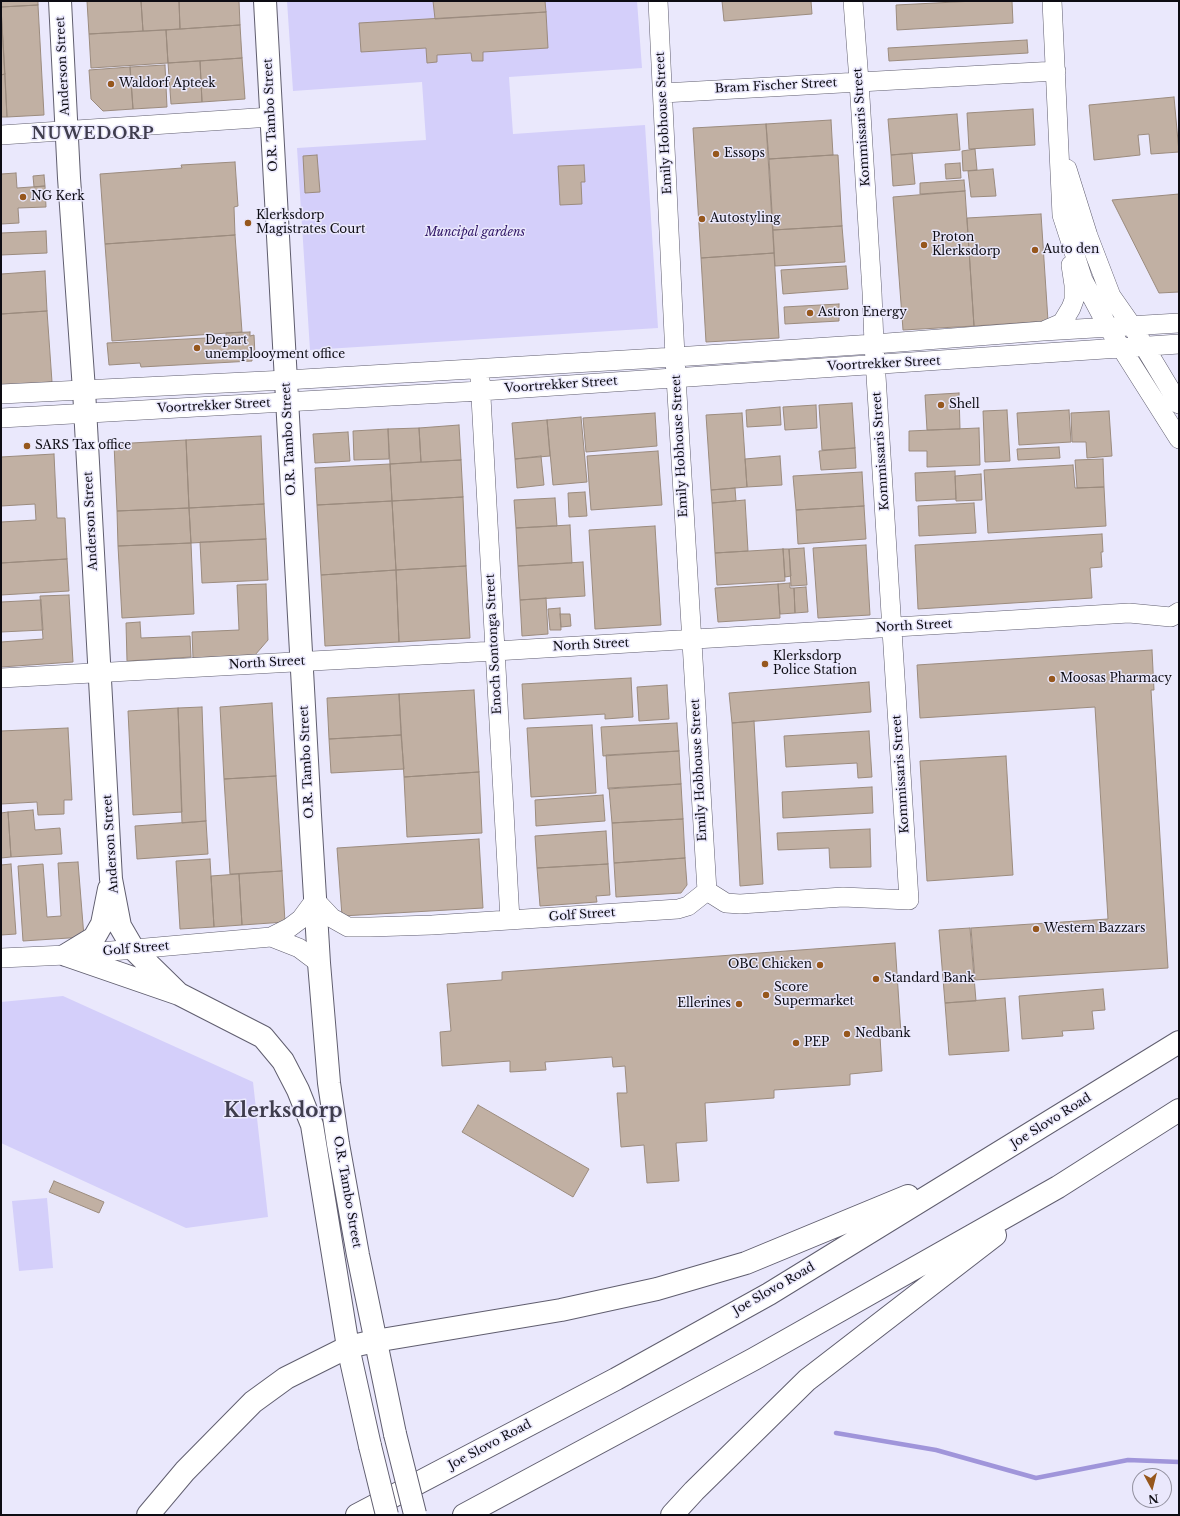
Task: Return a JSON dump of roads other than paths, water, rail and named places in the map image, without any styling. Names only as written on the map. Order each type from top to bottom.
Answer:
[{"type":"main road","name":"Anderson Street","points":[[60,1],[66,130],[84,390],[84,412],[111,879],[120,926],[134,950],[179,994]]},
{"type":"main road","name":"O.R. Tambo Street","points":[[265,1],[286,402],[315,900],[329,1083],[358,1255],[375,1341],[395,1434],[415,1515]]},
{"type":"main road","points":[[66,955],[94,938],[102,924],[111,879]]},
{"type":"main road","points":[[66,955],[179,994]]},
{"type":"main road","name":"O.R. Tambo Street","points":[[179,994],[263,1036],[283,1061],[298,1090],[312,1125],[348,1347],[387,1515]]},
{"type":"main road","name":"Joe Slovo Road","points":[[357,1515],[616,1379],[762,1298],[1179,1042]]},
{"type":"main road","points":[[464,1515],[754,1359],[1058,1187],[1179,1110]]},
{"type":"main road","points":[[148,1515],[185,1471],[253,1402],[286,1378],[348,1347],[375,1341],[561,1310],[657,1289],[746,1263],[979,1166]]},
{"type":"main road","points":[[672,1515],[807,1380],[1058,1187]]},
{"type":"street","name":"Emily Hobhouse Street","points":[[658,1],[676,377],[707,891]]},
{"type":"street","name":"Kommissaris Street","points":[[707,891],[726,903],[740,904],[843,897],[909,900],[853,1]]},
{"type":"street","points":[[1043,331],[1062,324],[1068,316],[1074,300],[1074,285],[1062,216],[1052,1]]},
{"type":"street","name":"Bram Fischer Street","points":[[663,93],[1056,71]]},
{"type":"street","points":[[1,135],[271,117]]},
{"type":"street","points":[[1058,143],[1088,236],[1111,296],[1145,346],[1179,404]]},
{"type":"street","points":[[1062,216],[1083,280],[1121,349],[1179,439]]},
{"type":"street","name":"Voortrekker Street","points":[[1,394],[286,380],[675,357],[1043,331],[1179,324]]},
{"type":"street","name":"Voortrekker Street","points":[[1,418],[84,412],[480,391],[1179,344]]},
{"type":"street","name":"Enoch Sontonga Street","points":[[480,368],[494,651],[510,920]]},
{"type":"street","name":"North Street","points":[[1,678],[692,640],[1129,613],[1171,617],[1179,612]]},
{"type":"street","name":"Golf Street","points":[[1,958],[134,950],[271,937],[289,928],[301,919],[315,900],[332,918],[348,927],[432,925],[678,909],[688,906],[707,891]]},
{"type":"street","name":"Golf Street","points":[[271,937],[299,948],[319,963]]},
{"type":"waterway","points":[[836,1433],[936,1450],[1036,1478],[1128,1460],[1179,1462]]},
{"type":"place","name":"Waldorf Apteek","points":[[111,84]]},
{"type":"place","name":"Essops","points":[[716,154]]},
{"type":"place","name":"NG Kerk","points":[[23,197]]},
{"type":"place","name":"Autostyling","points":[[702,219]]},
{"type":"place","name":"Klerksdorp Magistrates Court","points":[[248,223]]},
{"type":"place","name":"Proton Klerksdorp","points":[[924,245]]},
{"type":"place","name":"Auto den","points":[[1035,250]]},
{"type":"place","name":"Astron Energy","points":[[810,313]]},
{"type":"place","name":"Depart unemplooyment office","points":[[197,348]]},
{"type":"place","name":"Shell","points":[[941,405]]},
{"type":"place","name":"SARS Tax office","points":[[27,446]]},
{"type":"place","name":"Klerksdorp Police Station","points":[[765,664]]},
{"type":"place","name":"Moosas Pharmacy","points":[[1052,679]]},
{"type":"place","name":"Western Bazzars","points":[[1036,929]]},
{"type":"place","name":"OBC Chicken","points":[[820,965]]},
{"type":"place","name":"Standard Bank","points":[[876,979]]},
{"type":"place","name":"Score Supermarket","points":[[766,995]]},
{"type":"place","name":"Ellerines","points":[[739,1004]]},
{"type":"place","name":"Nedbank","points":[[847,1034]]},
{"type":"place","name":"PEP","points":[[796,1043]]},
{"type":"district","name":"NUWEDORP","points":[[93,134]]},
{"type":"district","name":"Klerksdorp","points":[[283,1111]]},
{"type":"park label","name":"Muncipal gardens","points":[[475,233]]}]
